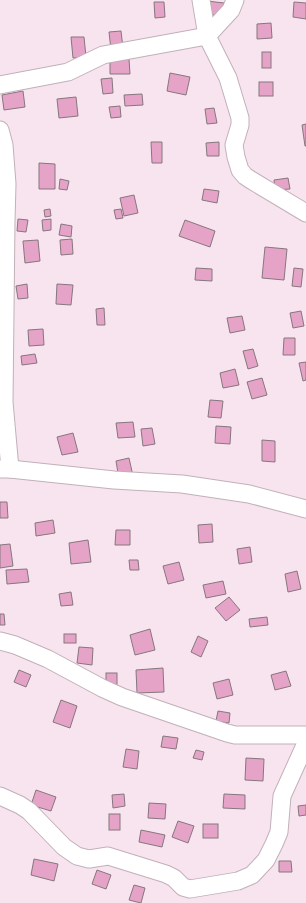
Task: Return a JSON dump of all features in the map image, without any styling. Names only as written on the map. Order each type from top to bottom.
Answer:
[{"type":"street","points":[[201,0],[207,36],[228,78],[240,118],[240,125],[234,145],[240,170],[245,176],[306,213]]},
{"type":"street","points":[[0,85],[68,72],[103,56],[207,36],[231,10],[235,0]]},
{"type":"street","points":[[0,130],[4,145],[7,184],[4,402],[5,469],[114,480],[189,485],[250,494],[306,509]]},
{"type":"street","points":[[0,641],[15,645],[48,659],[122,697],[227,733],[235,735],[306,735]]},
{"type":"street","points":[[0,796],[29,811],[64,847],[78,856],[89,859],[108,856],[166,874],[174,878],[183,887],[190,889],[238,881],[252,875],[266,860],[274,844],[279,832],[282,796],[306,743]]},
{"type":"building","points":[[207,1],[224,3],[222,16],[205,14]]},
{"type":"building","points":[[154,2],[164,2],[165,17],[155,18]]},
{"type":"building","points":[[294,2],[306,3],[306,19],[293,17]]},
{"type":"building","points":[[271,23],[272,38],[257,39],[257,24]]},
{"type":"building","points":[[121,31],[123,48],[111,50],[109,32]]},
{"type":"building","points":[[71,37],[84,37],[86,57],[73,58]]},
{"type":"building","points":[[262,52],[271,52],[271,68],[262,68]]},
{"type":"building","points":[[129,59],[130,74],[110,74],[110,60]]},
{"type":"building","points":[[170,73],[190,77],[186,95],[167,91]]},
{"type":"building","points":[[112,78],[113,93],[103,94],[101,79]]},
{"type":"building","points":[[259,82],[273,82],[273,96],[259,96]]},
{"type":"building","points":[[23,91],[25,107],[4,110],[2,95]]},
{"type":"building","points":[[142,94],[143,105],[125,106],[124,95]]},
{"type":"building","points":[[76,97],[78,116],[59,118],[57,99]]},
{"type":"building","points":[[120,106],[121,117],[111,118],[109,107]]},
{"type":"building","points":[[214,108],[217,123],[207,124],[205,109]]},
{"type":"building","points":[[306,124],[306,146],[305,146],[302,125]]},
{"type":"building","points":[[151,142],[162,142],[162,163],[152,163]]},
{"type":"building","points":[[219,142],[219,156],[207,156],[206,143]]},
{"type":"building","points":[[39,163],[55,164],[55,189],[39,189]]},
{"type":"building","points":[[288,178],[290,189],[275,190],[274,180]]},
{"type":"building","points":[[60,179],[69,181],[67,190],[59,189]]},
{"type":"building","points":[[204,189],[219,191],[217,203],[202,200]]},
{"type":"building","points":[[134,195],[138,213],[124,216],[120,198]]},
{"type":"building","points":[[50,209],[51,216],[45,217],[44,210]]},
{"type":"building","points":[[121,209],[123,218],[116,219],[114,210]]},
{"type":"building","points":[[18,219],[28,220],[26,232],[17,231]]},
{"type":"building","points":[[51,219],[51,230],[43,231],[42,220]]},
{"type":"building","points":[[185,220],[215,231],[210,247],[179,236]]},
{"type":"building","points":[[61,224],[72,226],[71,237],[59,235]]},
{"type":"building","points":[[72,239],[73,254],[61,255],[60,240]]},
{"type":"building","points":[[38,240],[40,261],[25,263],[23,241]]},
{"type":"building","points":[[265,247],[287,249],[284,280],[262,278]]},
{"type":"building","points":[[196,268],[212,269],[212,281],[195,280]]},
{"type":"building","points":[[294,268],[303,269],[301,287],[292,286]]},
{"type":"building","points":[[27,284],[28,298],[18,299],[16,286]]},
{"type":"building","points":[[57,284],[73,285],[71,305],[56,304]]},
{"type":"building","points":[[104,308],[105,325],[97,325],[96,309]]},
{"type":"building","points":[[301,311],[304,326],[293,328],[290,313]]},
{"type":"building","points":[[242,316],[245,330],[230,333],[227,318]]},
{"type":"building","points":[[43,329],[44,345],[29,346],[28,330]]},
{"type":"building","points":[[284,338],[295,338],[295,355],[283,355]]},
{"type":"building","points":[[253,349],[258,366],[248,369],[243,351]]},
{"type":"building","points":[[35,354],[37,363],[22,365],[21,356]]},
{"type":"building","points":[[306,362],[306,380],[303,381],[299,363]]},
{"type":"building","points":[[235,369],[239,385],[223,388],[220,373]]},
{"type":"building","points":[[262,378],[267,395],[252,399],[247,382]]},
{"type":"building","points":[[210,400],[223,401],[221,418],[208,417]]},
{"type":"building","points":[[133,422],[135,437],[118,438],[116,423]]},
{"type":"building","points":[[216,426],[231,427],[230,444],[215,443]]},
{"type":"building","points":[[152,428],[155,444],[143,446],[141,429]]},
{"type":"building","points":[[73,433],[78,452],[62,455],[57,437]]},
{"type":"building","points":[[262,440],[275,441],[275,462],[262,461]]},
{"type":"building","points":[[129,458],[133,476],[119,479],[116,461]]},
{"type":"building","points":[[0,502],[7,502],[8,518],[0,518]]},
{"type":"building","points":[[53,520],[55,533],[36,536],[35,523]]},
{"type":"building","points":[[212,524],[213,542],[199,543],[198,525]]},
{"type":"building","points":[[116,530],[130,530],[130,545],[115,545]]},
{"type":"building","points":[[88,540],[91,562],[71,564],[69,543]]},
{"type":"building","points":[[10,544],[13,566],[0,568],[0,545]]},
{"type":"building","points":[[250,547],[252,562],[239,564],[237,549]]},
{"type":"building","points":[[129,560],[138,560],[139,570],[130,570]]},
{"type":"building","points":[[179,562],[184,580],[168,584],[163,566]]},
{"type":"building","points":[[27,569],[29,582],[7,584],[6,570]]},
{"type":"building","points":[[297,571],[301,589],[288,592],[285,574]]},
{"type":"building","points":[[223,581],[226,594],[206,598],[203,585]]},
{"type":"building","points":[[71,592],[73,605],[61,606],[59,594]]},
{"type":"building","points":[[229,597],[240,610],[226,621],[215,608]]},
{"type":"building","points":[[0,614],[4,614],[5,625],[0,625]]},
{"type":"building","points":[[267,617],[268,625],[250,627],[249,619]]},
{"type":"building","points":[[150,629],[155,650],[135,655],[130,635]]},
{"type":"building","points":[[64,634],[76,634],[76,643],[64,643]]},
{"type":"building","points":[[198,636],[208,641],[201,657],[191,652]]},
{"type":"building","points":[[79,647],[93,648],[92,665],[77,663]]},
{"type":"building","points":[[163,668],[164,692],[137,693],[136,670]]},
{"type":"building","points":[[19,670],[31,675],[26,687],[14,682]]},
{"type":"building","points":[[286,671],[291,686],[275,690],[271,675]]},
{"type":"building","points":[[106,673],[117,673],[117,688],[106,688]]},
{"type":"building","points":[[229,679],[233,695],[217,699],[213,683]]},
{"type":"building","points":[[61,700],[77,706],[70,728],[53,722]]},
{"type":"building","points":[[218,711],[230,713],[229,723],[216,721]]},
{"type":"building","points":[[163,736],[178,738],[176,749],[161,747]]},
{"type":"building","points":[[126,749],[139,751],[137,769],[123,767]]},
{"type":"building","points":[[196,750],[204,752],[202,760],[193,758]]},
{"type":"building","points":[[246,758],[264,759],[263,781],[245,780]]},
{"type":"building","points":[[36,790],[56,797],[51,811],[31,805]]},
{"type":"building","points":[[124,794],[125,806],[113,808],[112,795]]},
{"type":"building","points":[[224,794],[245,795],[245,809],[223,808]]},
{"type":"building","points":[[149,803],[166,804],[165,819],[148,818]]},
{"type":"building","points":[[306,805],[306,815],[299,816],[298,806]]},
{"type":"building","points":[[109,814],[120,814],[120,830],[109,830]]},
{"type":"building","points":[[178,821],[194,826],[188,843],[172,837]]},
{"type":"building","points":[[203,824],[218,824],[218,838],[203,838]]},
{"type":"building","points":[[141,830],[165,835],[162,847],[139,842]]},
{"type":"building","points":[[34,859],[58,864],[54,881],[31,875]]},
{"type":"building","points":[[279,861],[291,861],[292,872],[279,872]]},
{"type":"building","points":[[97,870],[111,875],[106,889],[92,884]]},
{"type":"building","points":[[134,885],[145,888],[141,903],[129,900]]}]
